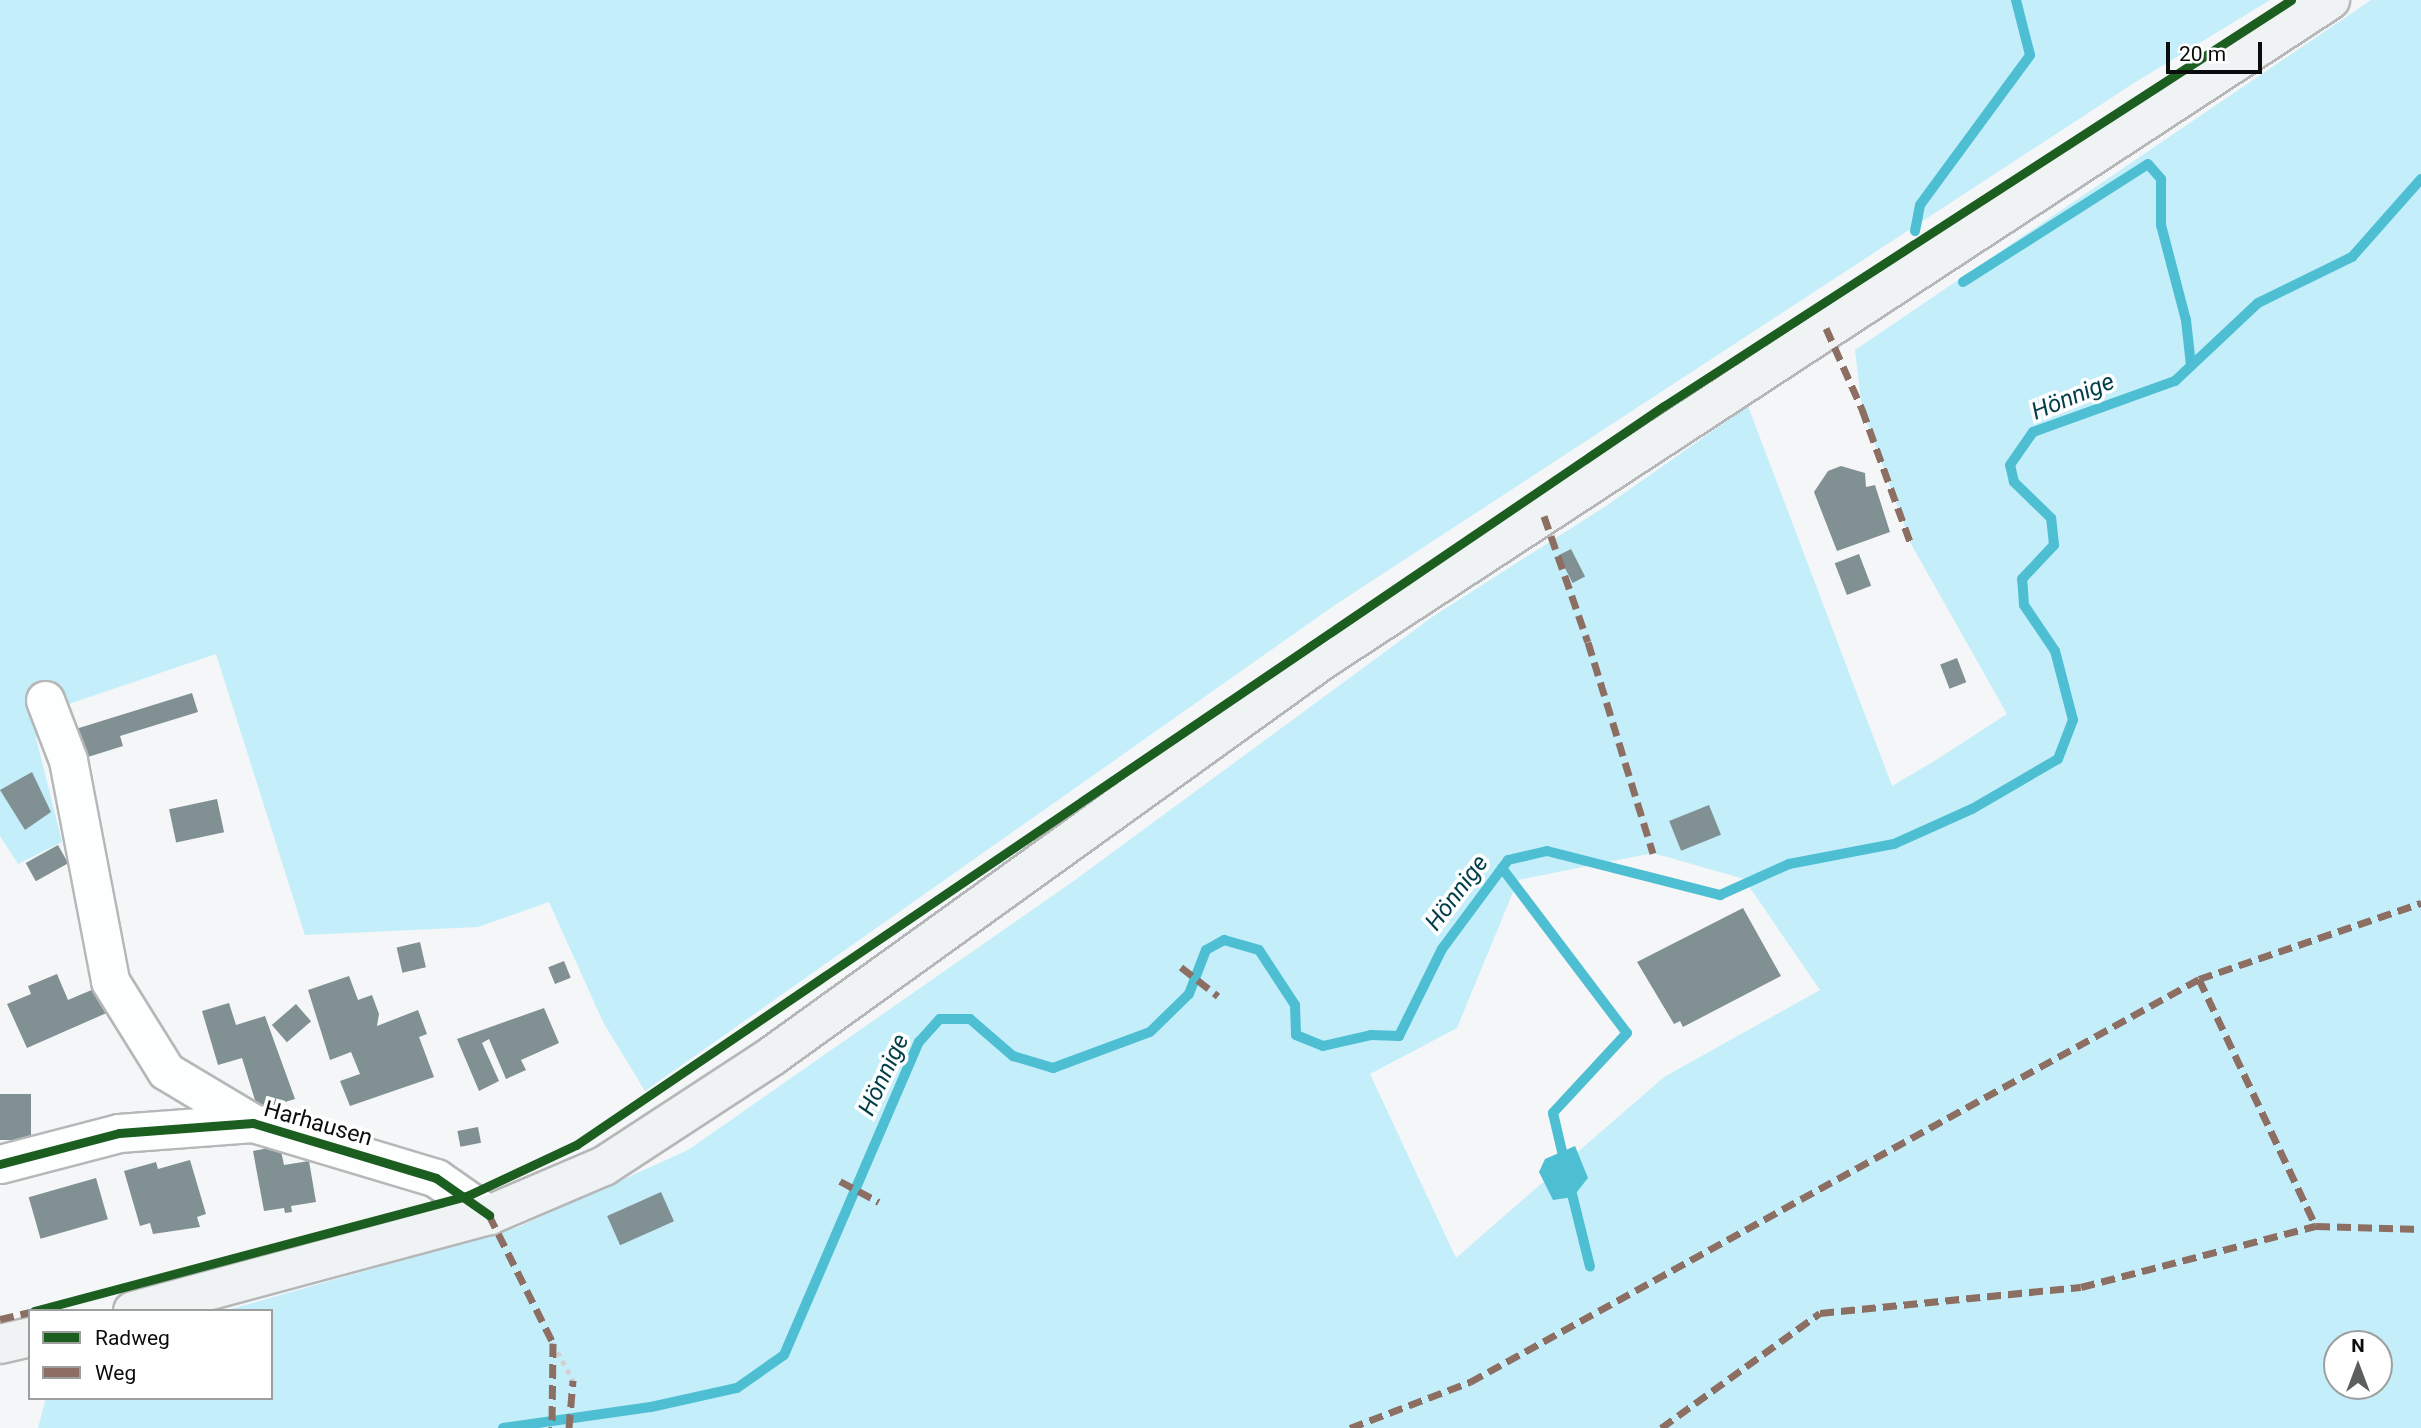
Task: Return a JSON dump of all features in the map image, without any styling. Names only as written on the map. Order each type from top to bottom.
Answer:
[{"type":"main road","points":[[140,1309],[489,1215],[604,1166],[674,1124],[1322,660],[2330,0]]},
{"type":"main road","points":[[0,1344],[28,1337]]},
{"type":"street","name":"Harhausen","points":[[45,700],[68,760],[110,981],[166,1071],[253,1124],[436,1178],[489,1215]]},
{"type":"street","name":"Harhausen","points":[[0,1164],[119,1133],[253,1124]]},
{"type":"path","points":[[553,1343],[573,1380]]},
{"type":"shaded area","points":[[0,0],[2270,0],[2134,83],[1335,605],[645,1091],[603,1022],[549,902],[478,927],[305,935],[216,654],[60,707],[36,738],[62,842],[18,864],[0,836]]},
{"type":"shaded area","points":[[2371,0],[2421,0],[2421,1428],[38,1428],[45,1400],[273,1400],[273,1309],[231,1309],[516,1228],[688,1150],[1075,880],[1435,615],[1606,506],[1748,406],[1892,786],[2007,714],[1911,544],[1862,409],[1855,350]],"holes":[[[1653,853],[1744,879],[1820,990],[1664,1077],[1456,1258],[1370,1074],[1457,1028],[1518,880]]]},
{"type":"water","points":[[1575,1146],[1588,1178],[1573,1197],[1553,1200],[1539,1172],[1545,1159]]},
{"type":"building","points":[[1841,466],[1865,473],[1866,487],[1875,485],[1890,532],[1837,551],[1814,492],[1828,471]]},
{"type":"building","points":[[1571,549],[1585,577],[1573,583],[1559,555]]},
{"type":"building","points":[[1859,554],[1871,586],[1847,595],[1835,563]]},
{"type":"building","points":[[1957,658],[1966,682],[1950,689],[1940,664]]},
{"type":"building","points":[[192,693],[198,712],[120,736],[123,746],[75,761],[66,732]]},
{"type":"building","points":[[32,772],[51,812],[25,830],[0,790]]},
{"type":"building","points":[[217,799],[224,832],[176,842],[169,809]]},
{"type":"building","points":[[1709,805],[1721,835],[1681,851],[1669,821]]},
{"type":"building","points":[[58,845],[68,863],[36,881],[26,863]]},
{"type":"building","points":[[1743,908],[1781,976],[1683,1027],[1680,1021],[1674,1024],[1637,962]]},
{"type":"building","points":[[420,942],[426,967],[402,973],[397,947]]},
{"type":"building","points":[[564,961],[571,978],[555,984],[548,967]]},
{"type":"building","points":[[57,974],[68,1000],[101,986],[111,1011],[27,1048],[7,1004],[31,994],[28,986]]},
{"type":"building","points":[[349,976],[358,1000],[372,995],[379,1014],[377,1026],[418,1010],[427,1034],[419,1037],[434,1077],[350,1106],[340,1081],[360,1074],[351,1052],[330,1060],[308,990]]},
{"type":"building","points":[[229,1003],[236,1025],[265,1016],[295,1099],[258,1110],[242,1058],[218,1065],[202,1011]]},
{"type":"building","points":[[296,1004],[311,1021],[287,1042],[272,1025]]},
{"type":"building","points":[[544,1008],[559,1043],[521,1060],[526,1070],[506,1079],[489,1039],[482,1043],[499,1081],[479,1091],[457,1039]]},
{"type":"building","points":[[0,1094],[31,1094],[31,1140],[0,1140]]},
{"type":"building","points":[[478,1127],[481,1143],[460,1147],[457,1131]]},
{"type":"building","points":[[280,1146],[284,1165],[309,1161],[316,1202],[291,1206],[292,1212],[285,1213],[284,1208],[264,1211],[253,1151]]},
{"type":"building","points":[[190,1160],[206,1214],[197,1217],[200,1227],[153,1234],[150,1223],[140,1226],[124,1171],[156,1162],[158,1169]]},
{"type":"building","points":[[96,1178],[108,1219],[41,1239],[29,1197]]},
{"type":"building","points":[[661,1192],[674,1221],[620,1245],[607,1216]]},
{"type":"waterway","points":[[1915,231],[1920,205],[2030,55],[2016,0]]},
{"type":"waterway","points":[[1963,282],[2148,164],[2161,179],[2161,225],[2186,320],[2191,365]]},
{"type":"waterway","name":"Hönnige","points":[[503,1428],[651,1407],[737,1388],[784,1355],[919,1042],[940,1019],[970,1019],[1013,1056],[1053,1068],[1150,1032],[1189,994],[1206,950],[1224,940],[1259,950],[1295,1005],[1296,1035],[1323,1046],[1371,1035],[1399,1036],[1442,949],[1508,860],[1547,851],[1720,895],[1789,864],[1894,844],[1972,809],[2058,759],[2073,720],[2055,651],[2024,605],[2022,579],[2054,545],[2051,518],[2014,482],[2010,465],[2033,432],[2175,381],[2258,303],[2352,257],[2421,179]]},
{"type":"waterway","points":[[1502,868],[1627,1033],[1553,1113],[1565,1164]]},
{"type":"waterway","points":[[1570,1186],[1590,1267]]},
{"type":"marked path","points":[[1826,328],[1862,409],[1911,544]]},
{"type":"marked path","points":[[1544,516],[1588,642],[1653,853]]},
{"type":"marked path","points":[[1350,1428],[1470,1382],[2199,979],[2421,903]]},
{"type":"marked path","points":[[1181,967],[1218,996]]},
{"type":"marked path","points":[[2199,979],[2316,1226]]},
{"type":"marked path","points":[[840,1181],[879,1202]]},
{"type":"marked path","points":[[489,1215],[553,1343],[552,1428]]},
{"type":"marked path","points":[[1661,1428],[1820,1313],[2081,1287],[2316,1226],[2421,1229]]},
{"type":"marked path","points":[[0,1319],[28,1312]]},
{"type":"marked path","points":[[569,1428],[573,1380]]},
{"type":"cycle path","points":[[42,1309],[467,1196],[576,1145],[1664,406],[2291,0]]},
{"type":"cycle path","points":[[0,1164],[119,1133],[253,1123],[436,1178],[489,1215]]}]
